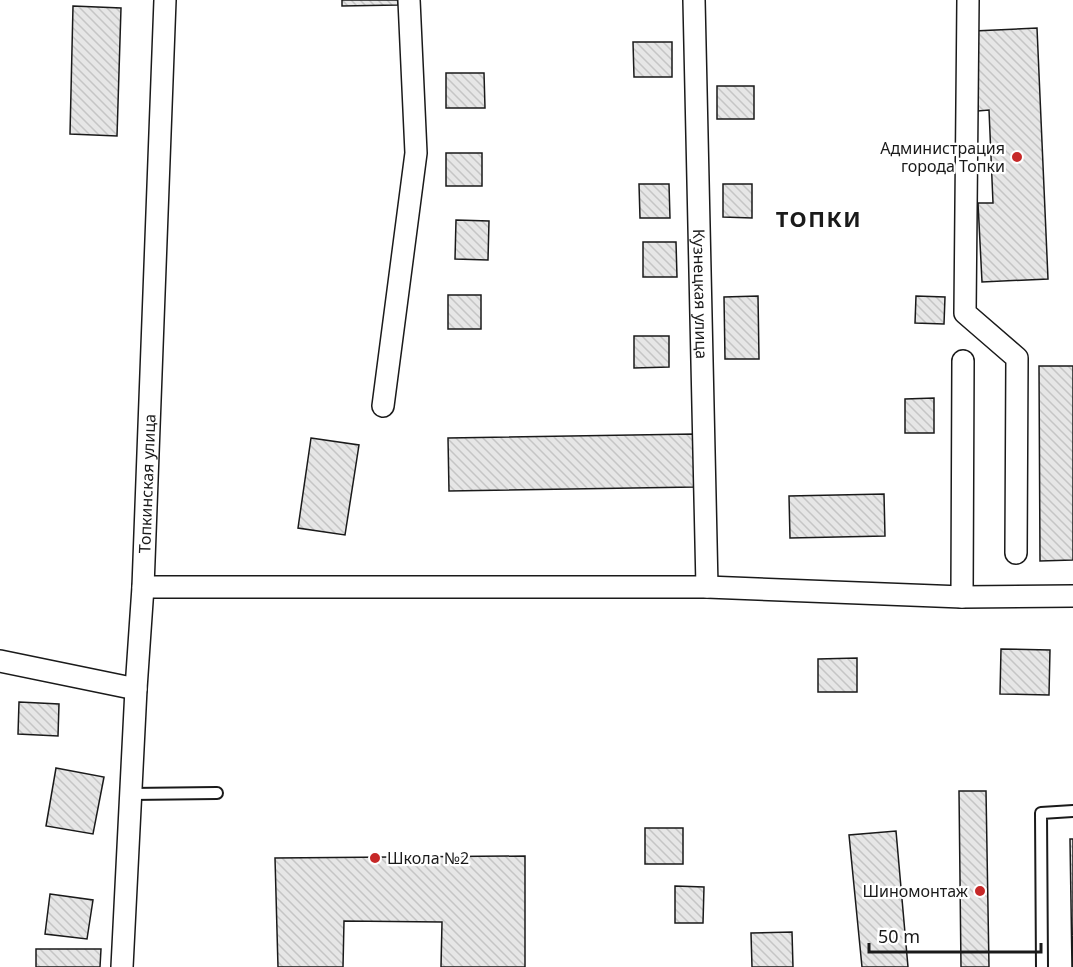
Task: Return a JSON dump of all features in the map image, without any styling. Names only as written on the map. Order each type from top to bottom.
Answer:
[{"type":"street","name":"Топкинская улица","points":[[122,967],[143,587],[165,0]]},
{"type":"street","points":[[383,406],[416,153],[409,0]]},
{"type":"street","name":"Кузнецкая улица","points":[[694,0],[707,587]]},
{"type":"street","points":[[968,0],[965,314],[1017,358],[1016,553]]},
{"type":"street","points":[[962,597],[963,361]]},
{"type":"street","points":[[143,587],[707,587],[962,597],[1073,596]]},
{"type":"street","points":[[0,661],[136,689]]},
{"type":"lane","points":[[131,794],[217,793]]},
{"type":"lane","points":[[1042,967],[1041,813],[1073,811]]},
{"type":"building","points":[[342,0],[398,0],[398,5],[342,6]]},
{"type":"building","points":[[73,6],[121,8],[117,136],[70,134]]},
{"type":"building","name":"Администрация города Топки","points":[[1037,28],[1048,279],[982,282],[978,203],[993,203],[989,110],[978,111],[974,31]]},
{"type":"building","points":[[633,42],[672,42],[672,77],[634,77]]},
{"type":"building","points":[[446,73],[484,73],[485,108],[446,108]]},
{"type":"building","points":[[717,86],[754,86],[754,119],[717,119]]},
{"type":"building","points":[[446,153],[482,153],[482,186],[446,186]]},
{"type":"building","points":[[639,184],[669,184],[670,218],[640,218]]},
{"type":"building","points":[[723,184],[752,184],[752,218],[723,217]]},
{"type":"building","points":[[456,220],[489,221],[488,260],[455,259]]},
{"type":"building","points":[[643,242],[676,242],[677,277],[643,277]]},
{"type":"building","points":[[448,295],[481,295],[481,329],[448,329]]},
{"type":"building","points":[[758,296],[759,359],[725,359],[724,297]]},
{"type":"building","points":[[916,296],[945,297],[944,324],[915,323]]},
{"type":"building","points":[[634,336],[669,336],[669,367],[634,368]]},
{"type":"building","points":[[1039,366],[1073,366],[1073,560],[1040,561]]},
{"type":"building","points":[[934,398],[934,433],[905,433],[905,399]]},
{"type":"building","points":[[694,434],[695,487],[449,491],[448,438]]},
{"type":"building","points":[[311,438],[359,445],[345,535],[298,528]]},
{"type":"building","points":[[884,494],[885,536],[790,538],[789,496]]},
{"type":"building","points":[[1001,649],[1050,650],[1049,695],[1000,694]]},
{"type":"building","points":[[857,658],[857,692],[818,692],[818,659]]},
{"type":"building","points":[[19,702],[59,704],[58,736],[18,734]]},
{"type":"building","points":[[56,768],[104,777],[93,834],[46,826]]},
{"type":"building","points":[[959,791],[986,791],[989,967],[961,967]]},
{"type":"building","points":[[645,828],[683,828],[683,864],[645,864]]},
{"type":"building","points":[[896,831],[908,967],[862,967],[849,835]]},
{"type":"building","points":[[1070,839],[1073,839],[1073,967],[1072,967]]},
{"type":"building","points":[[525,856],[525,967],[441,967],[442,922],[344,921],[343,967],[278,967],[275,858]]},
{"type":"building","points":[[675,886],[704,887],[703,923],[675,923]]},
{"type":"building","points":[[50,894],[93,900],[87,939],[45,934]]},
{"type":"building","points":[[792,932],[793,967],[752,967],[751,933]]},
{"type":"building","points":[[36,949],[101,949],[100,967],[36,967]]},
{"type":"place","name":"Администрация города Топки","points":[[1017,157]]},
{"type":"place","name":"Школа №2","points":[[375,858]]},
{"type":"place","name":"Шиномонтаж","points":[[980,891]]},
{"type":"district","name":"ТОПКИ","points":[[819,218]]}]
